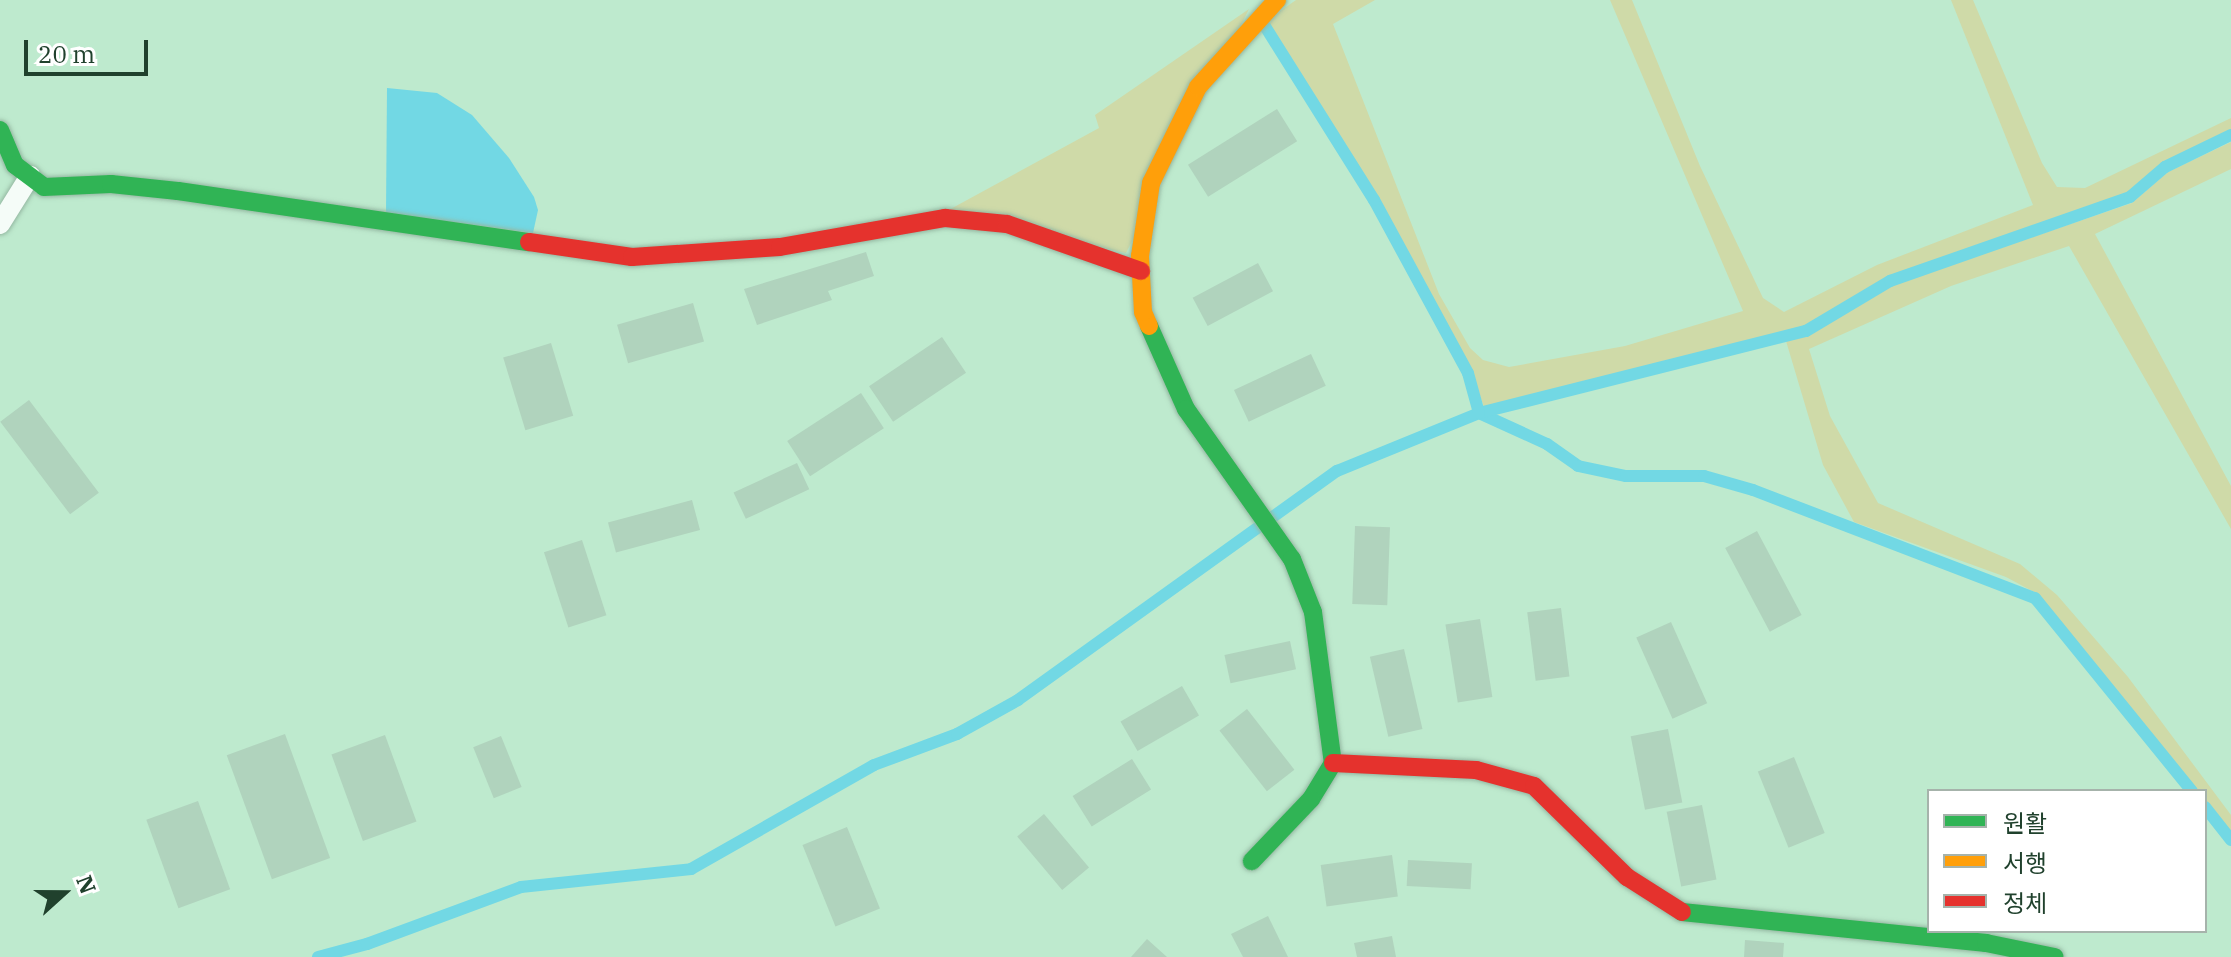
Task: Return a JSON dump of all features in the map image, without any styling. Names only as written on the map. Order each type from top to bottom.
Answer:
[{"type":"street","points":[[1252,861],[1311,799],[1333,763],[1313,612],[1292,559],[1186,409],[1143,312],[1141,271],[1151,183],[1198,87],[1265,10]]},
{"type":"street","points":[[0,130],[15,165],[44,187],[111,184],[178,191],[632,257],[780,247],[945,218],[1007,224],[1141,271]]},
{"type":"street","points":[[1333,763],[1476,770],[1534,786],[1627,877],[1686,914],[1986,943],[2055,957]]},
{"type":"lane","points":[[0,224],[30,176]]},
{"type":"green space","points":[[1296,0],[1375,0],[1333,24],[1439,294],[1470,348],[1483,360],[1509,367],[1625,346],[1743,311],[1610,0],[1632,0],[1700,166],[1763,298],[1784,312],[1877,265],[2033,205],[1951,0],[1973,0],[2042,163],[2057,187],[2085,188],[2231,118],[2231,132],[2163,164],[2128,194],[1888,278],[1804,328],[1484,407],[1471,371],[1377,198],[1266,21]]},
{"type":"green space","points":[[1249,9],[1126,253],[945,212],[1099,128],[1095,115]]},
{"type":"green space","points":[[2231,142],[2231,169],[2095,234],[2231,486],[2231,529],[2069,246],[1951,286],[1809,349],[1830,416],[1878,503],[2020,564],[2057,595],[2128,677],[2231,815],[2231,832],[2207,802],[2207,789],[2196,789],[2038,594],[2006,577],[1854,522],[1823,465],[1786,341],[1803,336],[1892,285],[2132,203],[2168,172]]},
{"type":"water","points":[[387,88],[437,93],[472,115],[509,158],[534,197],[538,210],[533,233],[386,213]]},
{"type":"building","points":[[1277,109],[1297,141],[1208,197],[1188,165]]},
{"type":"building","points":[[866,252],[874,276],[828,291],[832,300],[757,325],[744,289]]},
{"type":"building","points":[[1258,263],[1273,291],[1208,326],[1193,298]]},
{"type":"building","points":[[693,303],[704,341],[628,363],[617,325]]},
{"type":"building","points":[[942,337],[966,373],[893,422],[869,386]]},
{"type":"building","points":[[551,343],[573,416],[525,430],[503,358]]},
{"type":"building","points":[[1311,354],[1326,386],[1249,422],[1234,390]]},
{"type":"building","points":[[861,393],[884,428],[810,476],[787,441]]},
{"type":"building","points":[[29,400],[99,493],[70,514],[0,422]]},
{"type":"building","points":[[797,463],[809,489],[746,519],[734,493]]},
{"type":"building","points":[[692,500],[700,530],[616,552],[608,523]]},
{"type":"building","points":[[1355,526],[1390,527],[1387,605],[1352,604]]},
{"type":"building","points":[[1757,531],[1802,615],[1770,632],[1725,548]]},
{"type":"building","points":[[582,540],[606,615],[568,627],[544,552]]},
{"type":"building","points":[[1561,608],[1569,676],[1536,681],[1527,612]]},
{"type":"building","points":[[1480,619],[1492,697],[1458,703],[1445,624]]},
{"type":"building","points":[[1671,622],[1707,703],[1672,719],[1636,637]]},
{"type":"building","points":[[1290,641],[1296,669],[1230,683],[1224,655]]},
{"type":"building","points":[[1404,649],[1422,729],[1388,737],[1370,657]]},
{"type":"building","points":[[1182,686],[1199,715],[1138,751],[1121,722]]},
{"type":"building","points":[[1247,709],[1294,770],[1267,791],[1219,731]]},
{"type":"building","points":[[1668,729],[1682,803],[1645,810],[1631,736]]},
{"type":"building","points":[[285,734],[330,858],[272,879],[227,755]]},
{"type":"building","points":[[385,735],[416,821],[363,841],[331,754]]},
{"type":"building","points":[[501,736],[522,787],[494,798],[473,747]]},
{"type":"building","points":[[1794,757],[1825,833],[1789,848],[1758,772]]},
{"type":"building","points":[[1132,759],[1151,790],[1092,827],[1073,796]]},
{"type":"building","points":[[198,801],[230,889],[178,908],[146,820]]},
{"type":"building","points":[[1702,805],[1717,880],[1681,886],[1667,812]]},
{"type":"building","points":[[1044,814],[1089,868],[1062,890],[1017,836]]},
{"type":"building","points":[[847,827],[880,909],[835,927],[802,845]]},
{"type":"building","points":[[1392,855],[1398,897],[1327,907],[1321,865]]},
{"type":"building","points":[[1408,860],[1472,863],[1471,889],[1407,886]]},
{"type":"building","points":[[1268,916],[1288,957],[1243,957],[1231,934]]},
{"type":"building","points":[[1392,936],[1396,957],[1357,957],[1354,943]]},
{"type":"building","points":[[1147,939],[1167,957],[1131,957]]},
{"type":"building","points":[[1745,940],[1784,943],[1783,957],[1744,957]]},
{"type":"waterway","points":[[318,957],[367,944],[521,887],[691,869],[874,765],[957,734],[1018,700],[1337,471],[1479,413],[1468,373],[1374,200],[1265,26]]},
{"type":"waterway","points":[[1479,413],[1806,331],[1890,281],[2130,197],[2165,167],[2231,135]]},
{"type":"waterway","points":[[1479,413],[1547,444],[1578,466],[1626,476],[1704,476],[1753,490],[2035,598],[2190,789]]},
{"type":"waterway","points":[[2207,810],[2231,840]]},
{"type":"traffic: fast","points":[[0,130],[15,165],[44,187],[111,184],[178,191],[529,242]]},
{"type":"traffic: fast","points":[[1149,326],[1186,409],[1292,559],[1313,612],[1333,763],[1311,799],[1252,861]]},
{"type":"traffic: fast","points":[[1682,912],[1986,943],[2055,957]]},
{"type":"traffic: slow","points":[[1149,326],[1143,312],[1140,256],[1151,183],[1198,87],[1277,0]]},
{"type":"traffic: jam","points":[[529,242],[632,257],[780,247],[945,218],[1007,224],[1141,271]]},
{"type":"traffic: jam","points":[[1333,763],[1476,770],[1534,786],[1627,877],[1682,912]]}]
